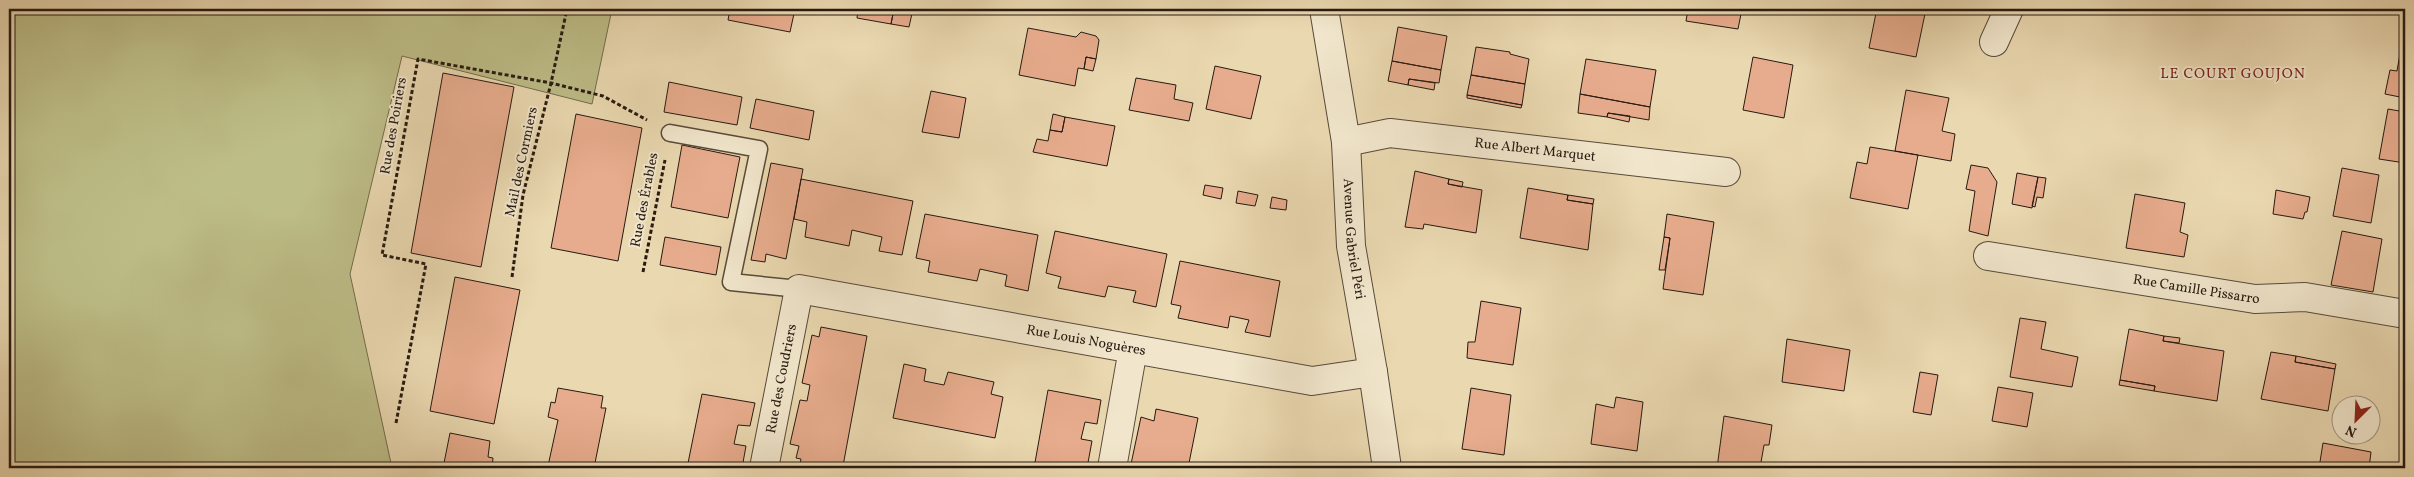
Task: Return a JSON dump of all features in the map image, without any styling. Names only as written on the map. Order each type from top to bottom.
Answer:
[{"type":"street","name":"Avenue Gabriel Péri","points":[[1324,9],[1346,142],[1351,246],[1373,372],[1387,468]]},
{"type":"street","points":[[1994,42],[2009,9]]},
{"type":"street","name":"Rue Albert Marquet","points":[[1346,142],[1390,132],[1726,172]]},
{"type":"street","name":"Rue Camille Pissarro","points":[[1988,256],[2254,299],[2305,297],[2405,314]]},
{"type":"street","name":"Rue Louis Noguères","points":[[799,289],[1312,381],[1373,372]]},
{"type":"street","name":"Rue des Coudriers","points":[[764,468],[799,289]]},
{"type":"street","points":[[1112,468],[1134,349]]},
{"type":"lane","points":[[670,133],[759,149],[731,282],[799,289]]},
{"type":"path","name":"Mail des Cormiers","points":[[512,277],[523,195],[551,82],[566,9]]},
{"type":"path","name":"Rue des Poiriers","points":[[396,423],[426,264],[382,255],[418,59],[551,82],[603,96],[670,133]]},
{"type":"path","name":"Rue des Érables","points":[[643,272],[670,133]]},
{"type":"green space","points":[[9,9],[612,9],[592,104],[402,56],[350,274],[392,468],[9,468]]},
{"type":"building","points":[[730,9],[795,9],[790,32],[728,20]]},
{"type":"building","points":[[858,9],[894,9],[891,24],[857,18]]},
{"type":"building","points":[[894,9],[913,9],[909,27],[891,24]]},
{"type":"building","points":[[1688,9],[1742,9],[1738,29],[1686,21]]},
{"type":"building","points":[[1857,9],[1926,9],[1916,57],[1869,48],[1876,13]]},
{"type":"building","points":[[1398,27],[1447,36],[1441,70],[1392,61]]},
{"type":"building","points":[[1028,28],[1076,37],[1081,32],[1096,36],[1099,40],[1096,59],[1086,57],[1084,69],[1078,68],[1075,86],[1019,75]]},
{"type":"building","points":[[2403,36],[2405,36],[2405,98],[2385,94],[2390,70],[2397,71]]},
{"type":"building","points":[[1476,47],[1510,52],[1510,54],[1529,59],[1525,84],[1471,75]]},
{"type":"building","points":[[1086,57],[1096,59],[1093,71],[1084,69]]},
{"type":"building","points":[[1753,57],[1793,65],[1784,118],[1743,110]]},
{"type":"building","points":[[1586,59],[1656,70],[1650,107],[1580,94]]},
{"type":"building","points":[[1392,61],[1441,70],[1439,83],[1409,79],[1408,85],[1388,81]]},
{"type":"building","points":[[1215,66],[1261,76],[1251,119],[1206,109]]},
{"type":"building","points":[[443,73],[514,87],[481,267],[411,253]]},
{"type":"building","points":[[1471,75],[1525,84],[1522,105],[1467,95]]},
{"type":"building","points":[[1136,78],[1176,85],[1174,99],[1193,103],[1189,121],[1129,110]]},
{"type":"building","points":[[1409,79],[1435,83],[1434,90],[1408,85]]},
{"type":"building","points":[[669,82],[742,97],[737,125],[664,112]]},
{"type":"building","points":[[1906,90],[1949,98],[1942,131],[1955,134],[1951,161],[1895,151]]},
{"type":"building","points":[[931,91],[966,98],[959,138],[922,132]]},
{"type":"building","points":[[1580,94],[1650,107],[1649,120],[1608,113],[1607,117],[1578,113]]},
{"type":"building","points":[[1467,95],[1522,105],[1521,108],[1467,98]]},
{"type":"building","points":[[756,99],[814,111],[809,140],[750,128]]},
{"type":"building","points":[[2388,109],[2405,112],[2405,163],[2379,159]]},
{"type":"building","points":[[1608,113],[1630,116],[1629,122],[1607,117]]},
{"type":"building","points":[[576,114],[642,128],[618,261],[551,248]]},
{"type":"building","points":[[1053,114],[1065,117],[1062,132],[1050,130]]},
{"type":"building","points":[[1065,117],[1115,126],[1107,166],[1033,152],[1037,139],[1048,141],[1050,130],[1062,132]]},
{"type":"building","points":[[682,145],[740,157],[728,218],[671,207]]},
{"type":"building","points":[[1870,147],[1918,155],[1908,209],[1850,198],[1857,162],[1867,164]]},
{"type":"building","points":[[771,163],[803,169],[786,259],[766,254],[765,262],[751,260]]},
{"type":"building","points":[[1971,165],[1988,168],[1997,182],[1988,236],[1969,231],[1975,191],[1966,189]]},
{"type":"building","points":[[2342,168],[2379,175],[2371,223],[2333,216]]},
{"type":"building","points":[[1415,171],[1449,179],[1448,184],[1482,190],[1476,233],[1424,224],[1423,229],[1405,227]]},
{"type":"building","points":[[2017,173],[2038,177],[2032,208],[2012,204]]},
{"type":"building","points":[[2038,177],[2046,178],[2043,198],[2037,197],[2035,207],[2032,206]]},
{"type":"building","points":[[801,179],[913,201],[902,255],[879,251],[882,237],[852,230],[849,246],[805,237],[807,222],[794,219]]},
{"type":"building","points":[[1449,179],[1463,182],[1462,187],[1448,184]]},
{"type":"building","points":[[1205,185],[1223,188],[1221,199],[1203,195]]},
{"type":"building","points":[[1528,188],[1568,195],[1567,200],[1593,204],[1588,250],[1520,238]]},
{"type":"building","points":[[2276,190],[2310,197],[2307,212],[2305,212],[2303,219],[2273,214]]},
{"type":"building","points":[[1238,191],[1258,195],[1255,206],[1236,203]]},
{"type":"building","points":[[2135,194],[2185,203],[2180,232],[2188,235],[2184,257],[2126,248]]},
{"type":"building","points":[[1568,195],[1594,199],[1593,204],[1567,200]]},
{"type":"building","points":[[1272,197],[1287,200],[1286,210],[1270,208]]},
{"type":"building","points":[[925,214],[1038,235],[1028,291],[1005,286],[1007,275],[980,269],[977,281],[928,272],[930,261],[916,258]]},
{"type":"building","points":[[1667,214],[1714,222],[1703,295],[1663,289],[1670,238],[1664,237]]},
{"type":"building","points":[[1055,231],[1167,254],[1156,307],[1133,302],[1136,291],[1108,286],[1105,297],[1058,288],[1061,277],[1046,273]]},
{"type":"building","points":[[2342,231],[2382,239],[2373,292],[2331,285]]},
{"type":"building","points":[[665,237],[721,247],[716,275],[660,265]]},
{"type":"building","points":[[1664,237],[1670,238],[1665,270],[1659,270]]},
{"type":"building","points":[[1180,261],[1280,281],[1270,337],[1245,332],[1249,320],[1230,316],[1228,328],[1178,318],[1181,306],[1171,304]]},
{"type":"building","points":[[455,277],[520,290],[494,424],[430,411]]},
{"type":"building","points":[[1481,301],[1521,308],[1513,365],[1467,358],[1468,342],[1475,342]]},
{"type":"building","points":[[2020,318],[2046,322],[2041,349],[2078,357],[2072,387],[2010,377]]},
{"type":"building","points":[[821,327],[867,336],[843,466],[852,468],[799,468],[801,459],[796,458],[799,446],[790,444],[800,400],[807,401],[810,385],[802,383],[812,335],[819,337]]},
{"type":"building","points":[[2129,329],[2164,336],[2163,341],[2224,351],[2217,401],[2154,391],[2155,386],[2120,380]]},
{"type":"building","points":[[2164,336],[2180,338],[2179,343],[2163,341]]},
{"type":"building","points":[[1787,339],[1850,350],[1844,391],[1782,382]]},
{"type":"building","points":[[2271,352],[2296,356],[2295,362],[2335,369],[2328,411],[2261,399]]},
{"type":"building","points":[[2296,356],[2336,364],[2335,369],[2295,362]]},
{"type":"building","points":[[904,364],[926,369],[924,381],[944,385],[948,372],[994,382],[991,394],[1003,397],[995,438],[893,418]]},
{"type":"building","points":[[1920,372],[1938,375],[1931,415],[1913,412]]},
{"type":"building","points":[[2120,380],[2155,386],[2154,391],[2119,385]]},
{"type":"building","points":[[1998,387],[2033,393],[2027,427],[1992,421]]},
{"type":"building","points":[[558,388],[603,396],[601,408],[606,408],[594,468],[545,468],[545,466],[548,466],[558,420],[548,417],[551,402],[555,403]]},
{"type":"building","points":[[1471,388],[1511,395],[1504,455],[1462,449]]},
{"type":"building","points":[[1048,390],[1101,400],[1097,424],[1085,422],[1081,439],[1092,441],[1087,468],[1034,468]]},
{"type":"building","points":[[702,394],[755,403],[750,426],[738,425],[734,444],[746,446],[742,468],[687,468]]},
{"type":"building","points":[[1616,397],[1643,402],[1637,451],[1591,444],[1596,404],[1614,408]]},
{"type":"building","points":[[1156,409],[1198,418],[1188,468],[1144,468],[1145,466],[1131,464],[1141,417],[1154,421]]},
{"type":"building","points":[[1724,416],[1772,425],[1769,445],[1764,445],[1760,468],[1717,468]]},
{"type":"building","points":[[450,433],[490,441],[488,457],[493,458],[492,468],[443,468]]},
{"type":"building","points":[[2323,443],[2371,452],[2369,468],[2319,468]]},
{"type":"district","name":"LE COURT GOUJON","points":[[2233,74]]}]
